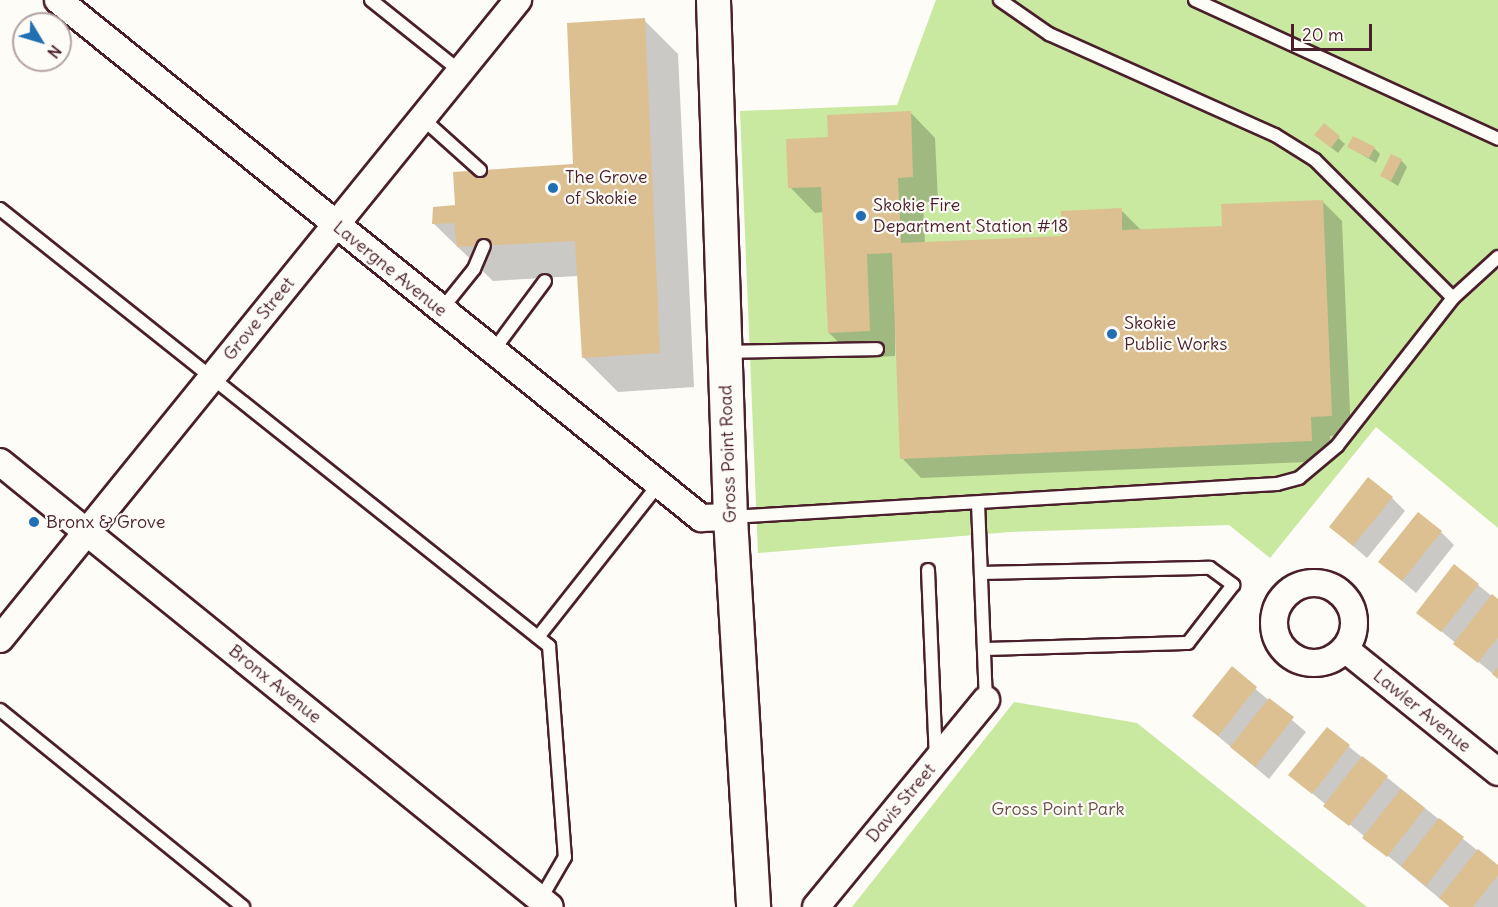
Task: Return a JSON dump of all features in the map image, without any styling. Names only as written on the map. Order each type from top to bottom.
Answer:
[{"type":"main road","name":"Gross Point Road","points":[[713,0],[730,517],[753,907]]},
{"type":"street","name":"Lavergne Avenue","points":[[58,0],[701,518],[730,517]]},
{"type":"street","name":"Grove Street","points":[[0,639],[518,0]]},
{"type":"street","name":"Bronx Avenue","points":[[0,462],[545,903]]},
{"type":"street","name":"Lawler Avenue","points":[[1345,649],[1498,772]]},
{"type":"street","name":"Davis Street","points":[[816,907],[986,699]]},
{"type":"lane","points":[[371,0],[460,71]]},
{"type":"lane","points":[[1000,0],[1049,34],[1275,135],[1315,160],[1453,297]]},
{"type":"lane","points":[[1195,0],[1498,139]]},
{"type":"lane","points":[[422,118],[480,170]]},
{"type":"lane","points":[[0,209],[210,379],[549,646],[565,857],[545,903]]},
{"type":"lane","points":[[441,310],[474,269],[484,246]]},
{"type":"lane","points":[[730,517],[1276,484],[1299,478],[1337,446],[1453,297],[1498,257]]},
{"type":"lane","points":[[493,351],[546,281]]},
{"type":"lane","points":[[724,352],[878,349]]},
{"type":"lane","points":[[538,637],[659,484]]},
{"type":"lane","points":[[978,503],[986,699]]},
{"type":"lane","points":[[981,573],[1210,568],[1233,585],[1188,642],[984,649]]},
{"type":"lane","points":[[928,570],[936,762]]},
{"type":"lane","points":[[0,710],[243,907]]},
{"type":"green space","points":[[936,0],[1498,0],[1498,528],[1376,427],[1270,558],[1229,525],[1010,532],[758,553],[740,111],[897,105]]},
{"type":"green space","name":"Gross Point Park","points":[[1014,702],[1137,723],[1367,907],[852,907]]},
{"type":"building","name":"The Grove of Skokie","points":[[645,18],[660,353],[582,358],[575,241],[457,247],[454,223],[432,224],[433,207],[455,205],[453,172],[573,164],[567,23]]},
{"type":"building","name":"Skokie Public Works","points":[[911,111],[913,177],[898,178],[901,243],[1062,236],[1061,211],[1122,208],[1122,230],[1222,226],[1221,204],[1323,200],[1332,416],[1311,417],[1312,441],[900,459],[892,253],[867,254],[870,331],[828,333],[821,187],[788,188],[786,139],[828,137],[827,115]]},
{"type":"building","points":[[1324,123],[1340,136],[1331,148],[1314,135]]},
{"type":"building","points":[[1353,136],[1375,147],[1369,158],[1347,147]]},
{"type":"building","points":[[1391,154],[1402,159],[1391,181],[1380,176]]},
{"type":"building","points":[[1368,477],[1393,497],[1353,546],[1329,527]]},
{"type":"building","points":[[1418,512],[1442,531],[1402,581],[1378,562]]},
{"type":"building","points":[[1454,564],[1479,584],[1441,632],[1416,613]]},
{"type":"building","points":[[1492,594],[1498,599],[1498,637],[1478,663],[1453,644]]},
{"type":"building","points":[[1232,666],[1257,687],[1218,736],[1192,716]]},
{"type":"building","points":[[1498,667],[1498,679],[1492,674]]},
{"type":"building","points":[[1269,698],[1294,717],[1255,767],[1230,747]]},
{"type":"building","points":[[1327,727],[1350,745],[1312,794],[1288,775]]},
{"type":"building","points":[[1362,756],[1388,776],[1349,826],[1323,806]]},
{"type":"building","points":[[1401,789],[1425,808],[1387,857],[1362,838]]},
{"type":"building","points":[[1439,818],[1464,837],[1426,886],[1401,866]]},
{"type":"building","points":[[1478,849],[1498,865],[1498,875],[1473,907],[1450,907],[1439,898]]},
{"type":"place","name":"The Grove of Skokie","points":[[553,188]]},
{"type":"place","name":"Skokie Fire Department Station #18","points":[[861,216]]},
{"type":"place","name":"Skokie Public Works","points":[[1112,334]]},
{"type":"place","name":"Bronx & Grove","points":[[34,522]]}]
